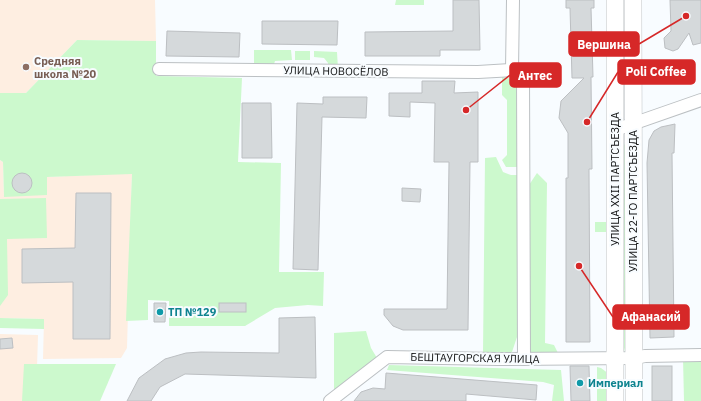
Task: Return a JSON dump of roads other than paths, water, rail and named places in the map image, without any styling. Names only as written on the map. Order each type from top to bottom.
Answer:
[{"type":"main road","name":"УЛИЦА XXII ПАРТСЪЕЗДА","points":[[615,0],[615,358]]},
{"type":"main road","name":"УЛИЦА 22-ГО ПАРТСЪЕЗДА","points":[[633,0],[634,401]]},
{"type":"main road","points":[[615,358],[615,401]]},
{"type":"street","points":[[512,0],[512,70],[523,75],[524,359]]},
{"type":"street","name":"УЛИЦА НОВОСЁЛОВ","points":[[159,69],[478,72],[512,70]]},
{"type":"street","points":[[615,130],[701,100]]},
{"type":"street","name":"БЕШТАУГОРСКАЯ УЛИЦА","points":[[330,401],[387,357],[524,359],[635,358],[645,356],[701,355]]},
{"type":"place","name":"Вершина","points":[[686,16]]},
{"type":"place","name":"Средняя школа №20","points":[[26,67]]},
{"type":"place","name":"Антес","points":[[466,110]]},
{"type":"place","name":"Poli Coffee","points":[[587,122]]},
{"type":"place","name":"Афанасий","points":[[579,266]]},
{"type":"place","name":"ТП №129","points":[[160,312]]},
{"type":"place","name":"Империал","points":[[580,383]]}]
